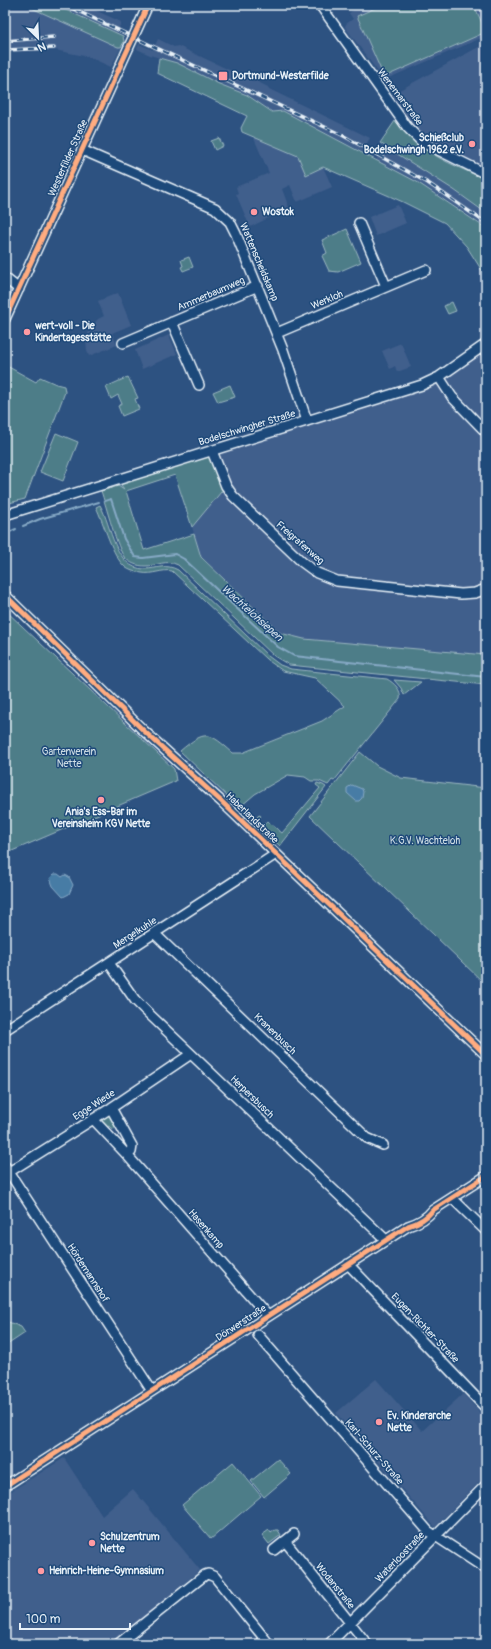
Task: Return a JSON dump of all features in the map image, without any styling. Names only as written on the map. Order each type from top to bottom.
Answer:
[{"type":"street","name":"Westerfilder Straße","points":[[5,319],[148,5]]},
{"type":"street","name":"Wenemarstraße","points":[[320,5],[407,127],[422,142],[486,174]]},
{"type":"street","name":"Wattenscheidskamp","points":[[82,150],[219,211],[230,222],[258,286],[307,421]]},
{"type":"street","points":[[359,222],[386,286]]},
{"type":"street","name":"Werkloh","points":[[276,333],[426,270]]},
{"type":"street","points":[[5,278],[18,290]]},
{"type":"street","name":"Ammerbaumweg","points":[[124,343],[258,286]]},
{"type":"street","name":"Ammerbaumweg","points":[[172,322],[199,385]]},
{"type":"street","name":"Bodelschwingher Straße","points":[[5,515],[422,385],[438,377],[486,344]]},
{"type":"street","points":[[438,377],[452,397],[486,432]]},
{"type":"street","name":"Freigrafenweg","points":[[212,450],[226,486],[233,496],[302,562],[320,574],[337,581],[461,594],[475,593],[486,589]]},
{"type":"street","name":"Haberlandstraße","points":[[5,595],[144,731],[222,802],[486,1055]]},
{"type":"street","name":"Mergelkuhle","points":[[5,1030],[276,854]]},
{"type":"street","name":"Kranenbusch","points":[[155,934],[367,1138],[384,1145]]},
{"type":"street","name":"Herpersbusch","points":[[109,963],[135,1000],[386,1240]]},
{"type":"street","name":"Egge Wiede","points":[[7,1169],[111,1108],[191,1054]]},
{"type":"street","points":[[111,1108],[132,1146],[131,1152],[127,1155]]},
{"type":"street","name":"Hasenkamp","points":[[93,1119],[127,1155],[268,1316]]},
{"type":"street","name":"Hördemannshof","points":[[7,1169],[152,1391]]},
{"type":"street","name":"Dörwerstraße","points":[[5,1486],[348,1264],[408,1226],[416,1224],[429,1215],[433,1210],[486,1176]]},
{"type":"street","points":[[452,1198],[486,1231]]},
{"type":"street","name":"Eugen-Richter-Straße","points":[[348,1264],[486,1408]]},
{"type":"street","name":"Karl-Schurz-Straße","points":[[258,1335],[428,1531],[486,1569]]},
{"type":"street","name":"Waterloostraße","points":[[329,1644],[486,1485]]},
{"type":"street","points":[[274,1550],[294,1534]]},
{"type":"street","name":"Wodanstraße","points":[[285,1541],[367,1644]]},
{"type":"street","points":[[125,1642],[204,1574],[208,1574],[215,1578],[269,1644]]},
{"type":"shaded area","points":[[5,5],[25,5],[118,47],[121,47],[111,67],[89,57],[55,50],[5,52]]},
{"type":"shaded area","points":[[56,5],[84,5],[121,22],[117,34]]},
{"type":"shaded area","points":[[361,5],[486,5],[486,36],[384,80],[345,27],[346,24],[353,19],[349,13]]},
{"type":"shaded area","points":[[158,39],[174,47],[178,46],[255,82],[256,81],[269,89],[370,138],[362,152],[283,111],[272,112],[247,95],[219,84],[177,63],[150,55],[137,49],[139,44],[153,50]]},
{"type":"shaded area","points":[[486,43],[486,174],[422,142],[385,98]]},
{"type":"shaded area","points":[[253,136],[323,167],[332,187],[297,202],[290,185],[282,189],[289,208],[250,227],[236,194],[238,193],[236,187],[269,173]]},
{"type":"shaded area","points":[[385,146],[454,190],[486,213],[486,228],[417,182],[376,160]]},
{"type":"shaded area","points":[[398,205],[406,223],[376,236],[369,217]]},
{"type":"shaded area","points":[[118,293],[131,325],[112,333],[117,345],[89,356],[86,339],[90,328],[98,319],[104,316],[98,301]]},
{"type":"shaded area","points":[[169,335],[177,354],[142,369],[135,350]]},
{"type":"shaded area","points":[[401,343],[411,367],[397,372],[395,366],[390,369],[382,351]]},
{"type":"shaded area","points":[[486,344],[486,655],[304,639],[280,633],[201,556],[192,527],[225,486],[212,451],[422,385]]},
{"type":"shaded area","points":[[352,785],[362,789],[362,798],[359,801],[356,801],[347,793],[347,788]]},
{"type":"shaded area","points":[[54,874],[58,874],[62,877],[65,875],[69,877],[73,885],[69,894],[63,897],[53,886],[50,878]]},
{"type":"shaded area","points":[[376,1379],[422,1431],[463,1394],[486,1419],[486,1475],[435,1527],[336,1413]]},
{"type":"shaded area","name":"Schulzentrum Nette","points":[[64,1458],[102,1516],[133,1489],[200,1570],[110,1644],[5,1644],[5,1495]]},
{"type":"green space","points":[[25,5],[55,5],[123,36],[124,42],[121,47],[118,47]]},
{"type":"green space","points":[[382,5],[474,5],[486,32],[384,77],[357,16]]},
{"type":"green space","points":[[159,58],[177,63],[219,84],[247,95],[272,112],[283,111],[417,182],[486,228],[486,277],[467,247],[445,223],[403,202],[323,167],[306,175],[298,156],[242,132],[241,128],[247,116],[157,73]]},
{"type":"green space","points":[[395,121],[418,143],[434,155],[486,180],[486,213],[454,190],[380,143]]},
{"type":"green space","points":[[219,138],[223,146],[215,150],[211,141]]},
{"type":"green space","points":[[347,229],[361,262],[338,272],[329,271],[322,256],[327,253],[322,240]]},
{"type":"green space","points":[[189,257],[193,267],[183,271],[181,267],[183,266],[181,260]]},
{"type":"green space","points":[[452,302],[456,311],[448,314],[444,306]]},
{"type":"green space","points":[[5,365],[36,382],[40,377],[64,386],[65,392],[25,499],[5,504]]},
{"type":"green space","points":[[128,377],[138,398],[135,399],[139,409],[122,416],[118,406],[122,404],[118,395],[111,399],[106,387]]},
{"type":"green space","points":[[230,385],[235,397],[218,402],[213,392]]},
{"type":"green space","points":[[56,433],[78,442],[63,481],[40,472]]},
{"type":"green space","points":[[212,451],[226,486],[192,527],[175,475],[126,491],[144,550],[194,534],[201,557],[280,633],[304,639],[486,655],[486,685],[289,665],[274,656],[178,565],[174,563],[165,563],[142,566],[127,560],[119,546],[101,491],[118,486],[124,490],[117,481]]},
{"type":"green space","points":[[100,505],[115,545],[127,562],[135,567],[145,569],[169,567],[178,570],[268,656],[280,665],[291,669],[387,679],[397,687],[400,693],[400,699],[334,781],[332,780],[328,785],[319,781],[311,781],[305,777],[288,775],[255,794],[241,806],[255,819],[259,815],[261,816],[255,823],[180,751],[196,739],[202,736],[207,736],[213,737],[233,753],[242,753],[322,721],[345,706],[315,678],[283,671],[266,659],[172,571],[146,573],[133,571],[125,567],[116,555],[96,507]]},
{"type":"green space","name":"Gartenverein Nette","points":[[5,610],[174,769],[176,781],[5,854]]},
{"type":"green space","points":[[394,680],[421,682],[404,695],[401,688]]},
{"type":"green space","name":"K.G.V. Wachteloh","points":[[360,752],[377,766],[401,778],[486,788],[486,985],[310,816]]},
{"type":"green space","points":[[317,783],[326,787],[280,846],[261,828],[267,821],[282,833],[320,788],[316,785]]},
{"type":"green space","points":[[107,1114],[110,1114],[118,1126],[114,1129],[108,1126],[105,1129],[100,1120]]},
{"type":"green space","points":[[5,1321],[21,1327],[25,1333],[7,1345],[5,1342]]},
{"type":"green space","points":[[278,1459],[291,1474],[264,1497],[251,1481]]},
{"type":"green space","points":[[233,1462],[261,1496],[211,1539],[182,1505]]},
{"type":"green space","points":[[269,1530],[271,1533],[278,1530],[281,1535],[269,1544],[262,1535]]},
{"type":"waterway","name":"Wachtelohsiepen","points":[[105,501],[111,499],[124,539],[135,557],[143,558],[175,554],[184,559],[278,647],[294,656],[486,677]]},
{"type":"waterway","name":"Wachtelohsiepen","points":[[23,526],[40,519],[99,502]]},
{"type":"waterway","name":"Wachtelohsiepen","points":[[5,534],[16,529]]},
{"type":"railway","points":[[65,5],[342,135],[428,183],[486,223]]},
{"type":"railway","points":[[5,41],[54,37]]},
{"type":"railway","points":[[5,50],[54,48]]},
{"type":"cycle path","points":[[5,319],[148,5]]},
{"type":"cycle path","points":[[5,595],[144,731],[222,802],[486,1055]]},
{"type":"cycle path","points":[[5,1486],[408,1226],[422,1220],[433,1210],[486,1176]]},
{"type":"place","name":"Dortmund-Westerfilde","points":[[223,76]]},
{"type":"place","name":"Schießclub Bodelschwingh 1962 e.V.","points":[[472,144]]},
{"type":"place","name":"Wostok","points":[[254,212]]},
{"type":"place","name":"wert-voll - Die Kindertagesstätte","points":[[27,332]]},
{"type":"place","name":"Ania's Ess-Bar im Vereinsheim KGV Nette","points":[[101,800]]},
{"type":"place","name":"Ev. Kinderarche Nette","points":[[379,1422]]},
{"type":"place","name":"Schulzentrum Nette","points":[[92,1543]]},
{"type":"place","name":"Heinrich-Heine-Gymnasium","points":[[41,1571]]}]
